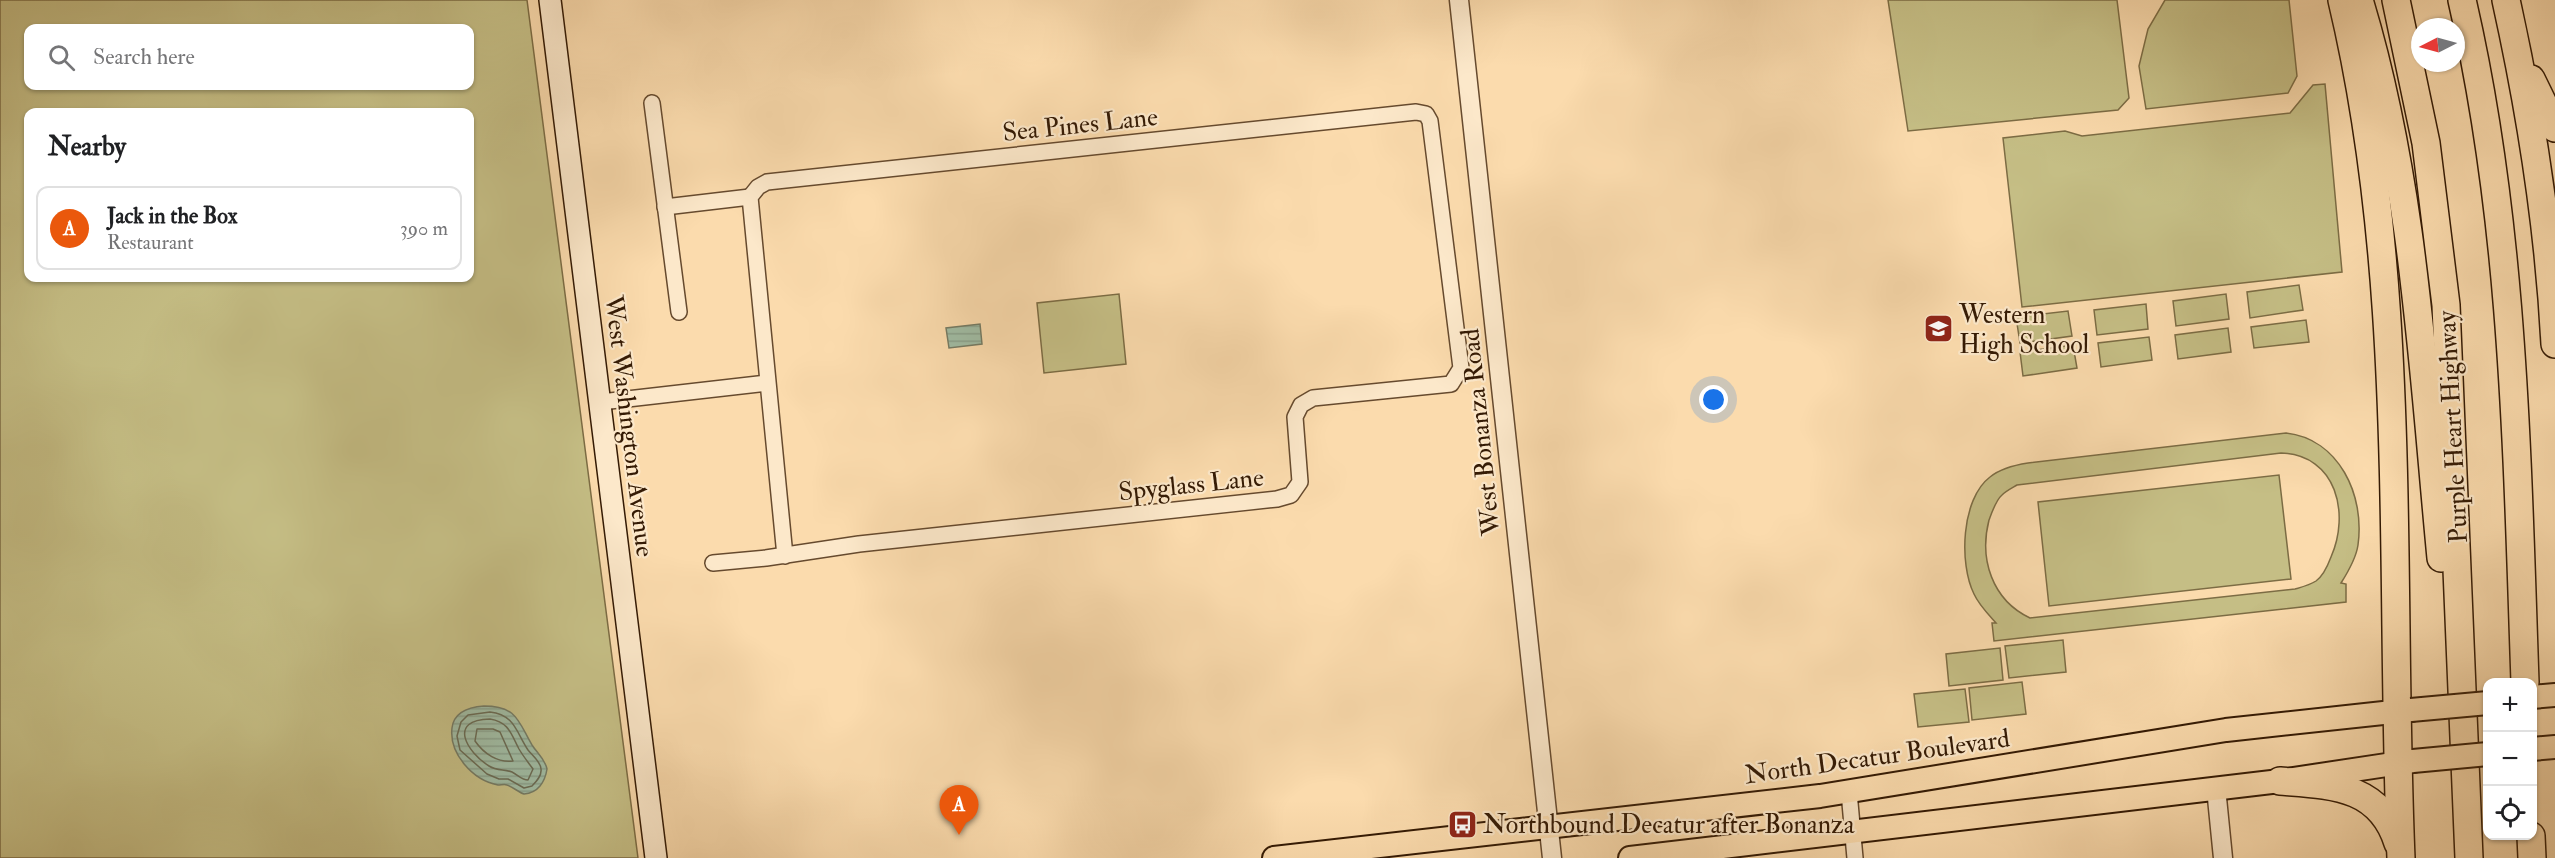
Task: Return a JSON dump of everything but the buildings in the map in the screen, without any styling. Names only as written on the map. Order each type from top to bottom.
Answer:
[{"type":"highway","points":[[2342,0],[2365,118],[2382,253],[2405,711],[2406,762],[2401,855]]},
{"type":"highway","points":[[2359,0],[2387,110],[2410,250],[2468,852]]},
{"type":"highway","name":"Purple Heart Highway","points":[[2396,0],[2426,143],[2446,305],[2468,852]]},
{"type":"highway","points":[[2462,0],[2488,135],[2506,270],[2515,404],[2525,678]]},
{"type":"highway","points":[[2506,0],[2516,45],[2542,207],[2555,344]]},
{"type":"highway","points":[[2516,45],[2555,128]]},
{"type":"highway","points":[[2280,781],[2338,788],[2371,800],[2390,823],[2401,855]]},
{"type":"highway","points":[[2531,840],[2532,858]]},
{"type":"main road","name":"West Washington Avenue","points":[[550,0],[656,858]]},
{"type":"main road","points":[[2537,697],[2555,695]]},
{"type":"main road","name":"North Decatur Boulevard","points":[[1274,858],[1849,792],[2192,735],[2271,724],[2483,703]]},
{"type":"main road","points":[[2537,749],[2555,747]]},
{"type":"main road","points":[[1630,858],[2280,781],[2406,762],[2483,754]]},
{"type":"street","name":"West Bonanza Road","points":[[1459,0],[1552,858]]},
{"type":"street","points":[[652,103],[679,312]]},
{"type":"street","name":"Sea Pines Lane","points":[[665,207],[750,197],[758,187],[767,182],[1421,112]]},
{"type":"street","name":"Spyglass Lane","points":[[713,563],[785,556],[871,543],[1277,499],[1290,495],[1300,482],[1295,417],[1301,405],[1313,398],[1451,384],[1461,368],[1430,121],[1426,114],[1421,112]]},
{"type":"street","points":[[750,197],[785,556]]},
{"type":"street","points":[[601,402],[767,382]]},
{"type":"street","points":[[2216,788],[2223,858]]},
{"type":"street","points":[[1849,792],[1855,858]]},
{"type":"shaded area","points":[[0,0],[527,0],[638,858],[0,858]]},
{"type":"shaded area","points":[[1888,0],[2117,0],[2129,98],[2118,110],[1908,131]]},
{"type":"shaded area","points":[[2165,0],[2289,0],[2297,76],[2288,93],[2146,109],[2139,66],[2148,29]]},
{"type":"shaded area","points":[[2325,84],[2342,272],[2022,307],[2003,138],[2065,131],[2082,136],[2290,113],[2313,85]]},
{"type":"shaded area","points":[[2299,285],[2303,310],[2250,318],[2247,292]]},
{"type":"shaded area","points":[[1119,294],[1126,364],[1044,373],[1037,303]]},
{"type":"shaded area","points":[[2226,294],[2229,319],[2176,326],[2173,301]]},
{"type":"shaded area","points":[[2146,304],[2148,329],[2097,335],[2094,310]]},
{"type":"shaded area","points":[[2068,311],[2072,336],[2020,343],[2016,317]]},
{"type":"shaded area","points":[[2306,320],[2309,342],[2254,348],[2251,327]]},
{"type":"shaded area","points":[[2228,328],[2231,352],[2178,359],[2175,335]]},
{"type":"shaded area","points":[[2149,337],[2152,360],[2101,367],[2098,343]]},
{"type":"shaded area","points":[[2073,345],[2077,368],[2023,376],[2020,352]]},
{"type":"shaded area","points":[[2286,433],[2305,437],[2321,446],[2334,458],[2352,489],[2357,507],[2359,526],[2357,550],[2341,583],[2346,584],[2346,602],[1994,641],[1992,623],[1996,623],[1978,602],[1969,581],[1965,550],[1968,516],[1980,487],[1990,477],[2003,469],[2028,463]],"holes":[[[2281,453],[2300,456],[2315,464],[2326,475],[2334,490],[2338,506],[2337,540],[2331,557],[2321,576],[2309,585],[2295,589],[2030,618],[2006,601],[1991,577],[1986,549],[1989,520],[2000,497],[2017,485]]]},
{"type":"shaded area","points":[[2279,475],[2291,579],[2049,606],[2038,502]]},
{"type":"shaded area","points":[[2063,640],[2066,672],[2009,678],[2005,646]]},
{"type":"shaded area","points":[[2000,648],[2003,680],[1949,686],[1946,654]]},
{"type":"shaded area","points":[[2022,682],[2026,714],[1972,720],[1969,688]]},
{"type":"shaded area","points":[[1965,689],[1969,722],[1918,727],[1914,694]]},
{"type":"water","points":[[980,324],[982,344],[949,348],[946,328]]},
{"type":"water","points":[[484,706],[503,709],[515,716],[545,762],[547,769],[545,778],[533,792],[524,794],[506,785],[498,785],[479,778],[458,756],[452,737],[453,722],[463,711]]},
{"type":"place","name":"Western High School","points":[[1938,329]]},
{"type":"place","name":"Northbound Decatur after Bonanza","points":[[1462,824]]},
{"type":"place","name":"Jack in the Box","points":[[959,835]]}]
